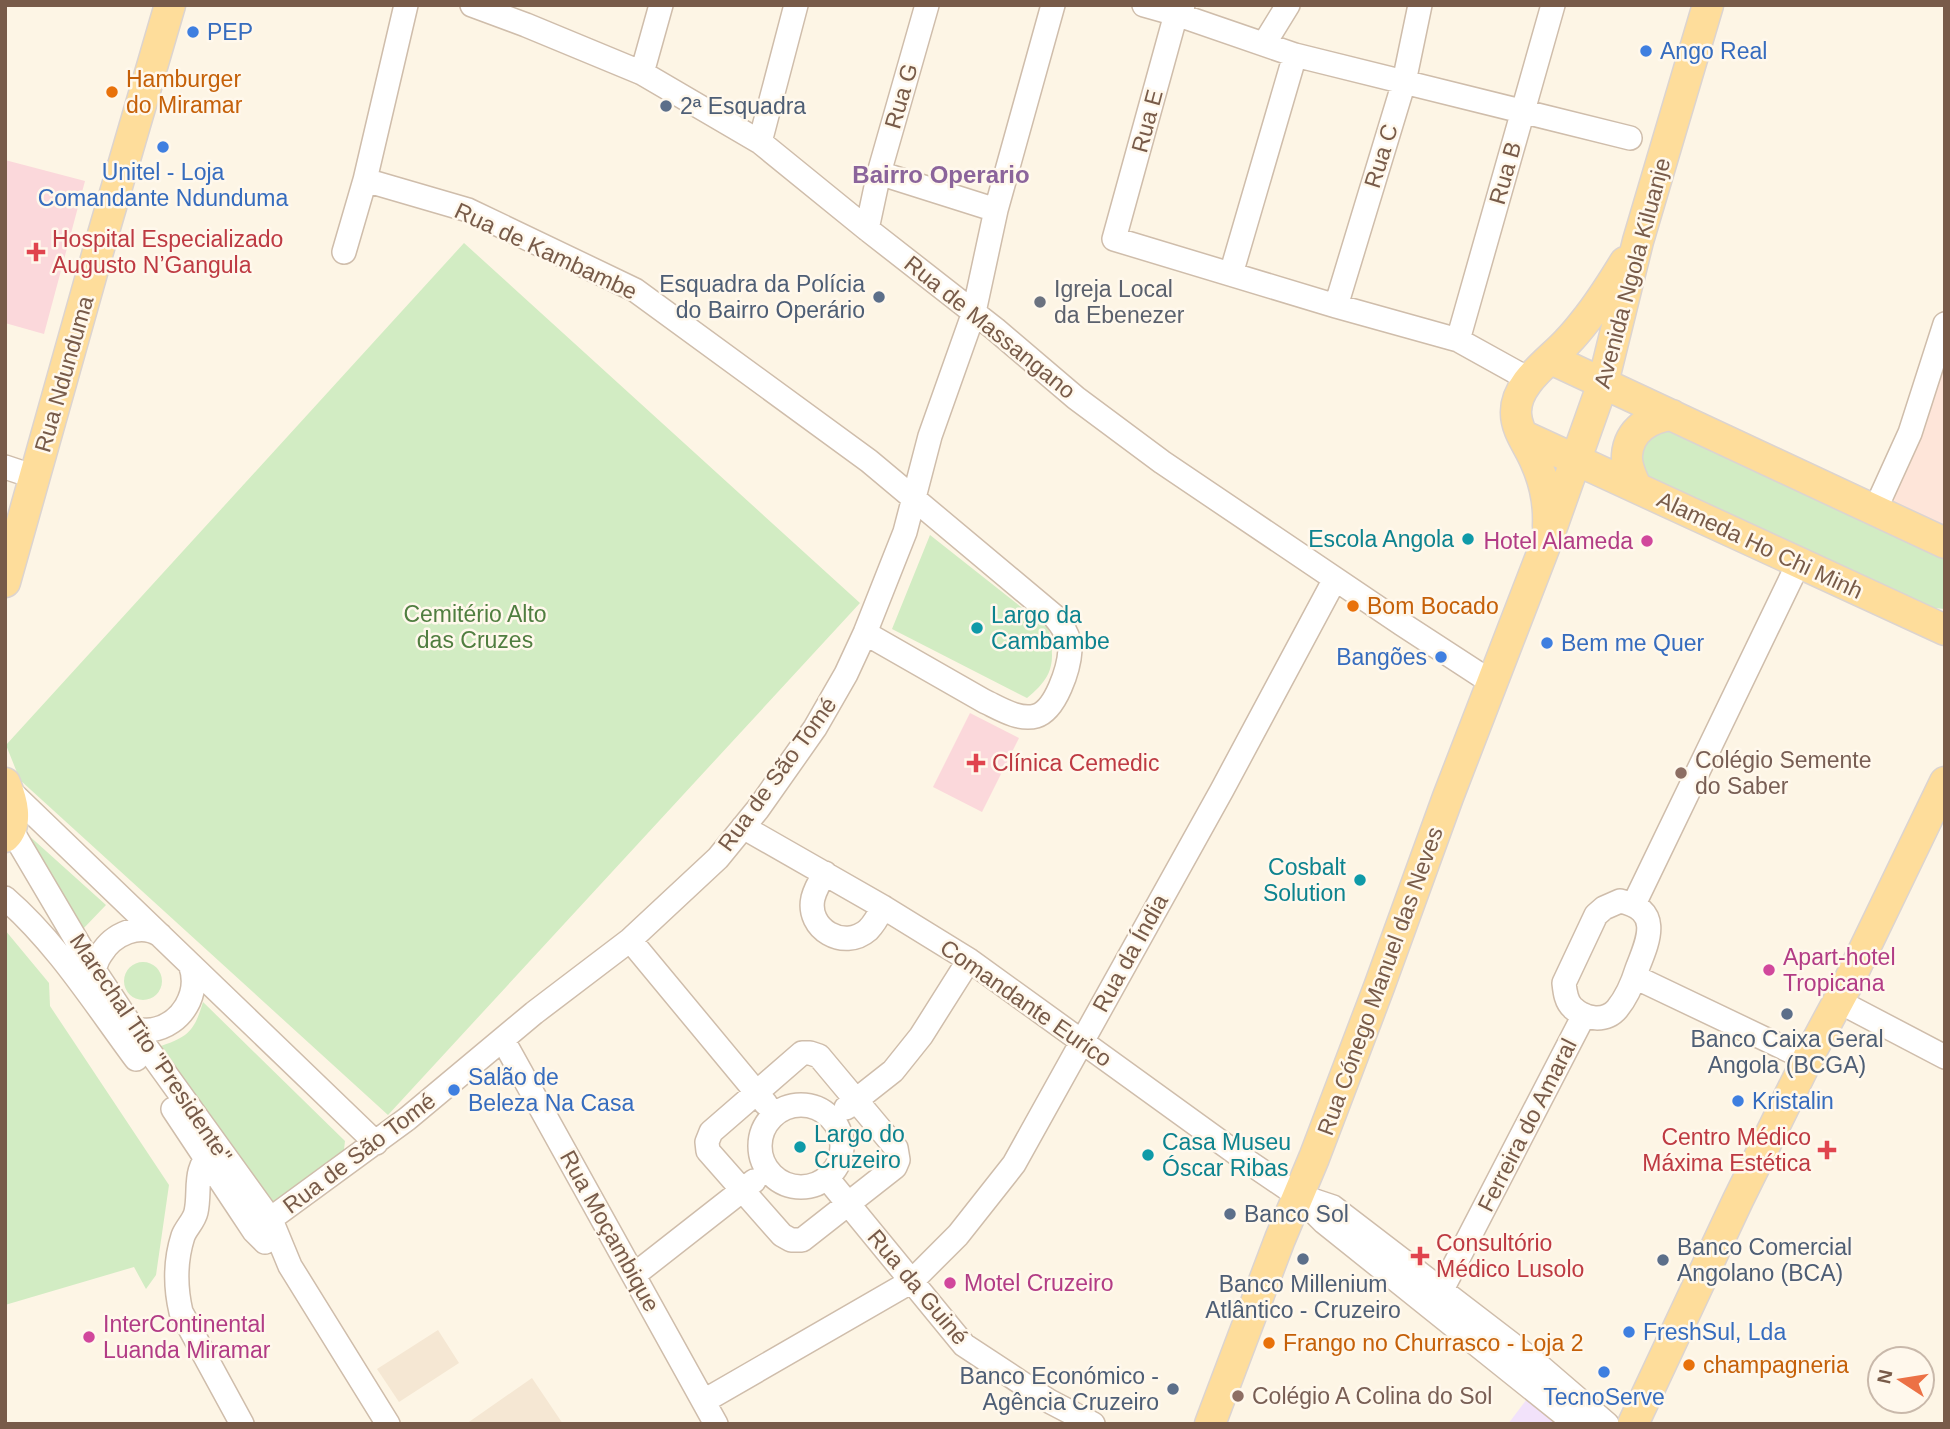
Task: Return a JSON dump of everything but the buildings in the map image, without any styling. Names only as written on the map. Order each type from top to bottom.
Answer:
[{"type":"main road","name":"Rua Ndunduma","points":[[5,525],[13,469],[155,5]]},
{"type":"main road","name":"Rua Ndunduma","points":[[5,582],[170,5]]},
{"type":"main road","name":"Avenida Ngola Kiluanje","points":[[1548,538],[1603,383],[1638,241],[1708,5]]},
{"type":"main road","points":[[1548,538],[1548,503],[1545,490],[1536,463],[1522,435],[1516,412],[1523,389],[1592,313],[1638,241]]},
{"type":"main road","points":[[1540,369],[1603,383],[1945,543]]},
{"type":"main road","points":[[1636,487],[1629,470],[1627,454],[1632,440],[1647,421],[1658,416],[1672,415]]},
{"type":"main road","name":"Alameda Ho Chi Minh","points":[[1522,435],[1943,629]]},
{"type":"main road","name":"Rua Cónego Manuel das Neves","points":[[1210,1424],[1297,1195],[1314,1158],[1491,682],[1548,538]]},
{"type":"main road","points":[[1633,1424],[1807,1059],[1945,782]]},
{"type":"main road","points":[[6,786],[13,816],[8,834]]},
{"type":"street","points":[[344,252],[365,180],[407,5]]},
{"type":"street","name":"Rua de Massangano","points":[[472,5],[529,15],[642,74],[761,142],[974,312],[1076,398],[1162,462],[1491,682]]},
{"type":"street","points":[[642,74],[661,5]]},
{"type":"street","points":[[761,142],[796,5]]},
{"type":"street","name":"Rua G","points":[[867,229],[879,173],[927,5]]},
{"type":"street","name":"Rua de São Tomé","points":[[262,1225],[376,1143],[534,1013],[630,940],[718,858],[815,728],[846,674],[865,633],[905,532],[930,436],[974,312],[996,210],[1053,5]]},
{"type":"street","points":[[1144,5],[1179,10],[1295,55],[1630,138]]},
{"type":"street","points":[[1264,44],[1288,5]]},
{"type":"street","name":"Rua C","points":[[1336,306],[1404,82],[1420,5]]},
{"type":"street","name":"Rua B","points":[[1458,340],[1553,5]]},
{"type":"street","name":"Rua E","points":[[1179,10],[1115,239],[1231,274]]},
{"type":"street","points":[[1295,55],[1231,274],[1458,340],[1540,369]]},
{"type":"street","points":[[879,173],[996,210]]},
{"type":"street","name":"Rua de Kambambe","points":[[365,180],[468,210],[635,290],[869,461],[1054,615],[1065,630],[1070,648],[1063,681],[1049,709],[1037,716],[1022,717],[984,701],[865,633]]},
{"type":"street","points":[[1875,510],[1910,433],[1945,324]]},
{"type":"street","points":[[1634,904],[1799,562]]},
{"type":"street","name":"Rua da Índia","points":[[704,1401],[912,1281],[958,1235],[1014,1164],[1222,790],[1335,579]]},
{"type":"street","points":[[6,786],[376,1143]]},
{"type":"street","name":"Comandante Eurico","points":[[743,827],[883,907],[968,960],[1297,1195],[1324,1222],[1535,1362],[1607,1424]]},
{"type":"street","name":"Marechal Tito \"Presidente\"","points":[[8,834],[211,1152],[290,1266],[388,1424]]},
{"type":"street","points":[[825,873],[813,897],[812,908],[820,928],[829,934],[849,939],[860,936],[869,929],[883,907]]},
{"type":"street","name":"Marechal Tito \"Presidente\"","points":[[5,898],[20,910],[46,939],[168,1102],[211,1152]]},
{"type":"street","name":"Ferreira do Amaral","points":[[1620,901],[1634,904],[1648,920],[1649,940],[1634,976],[1617,1009],[1600,1018],[1591,1018],[1574,1010],[1565,993],[1564,983],[1596,915],[1620,901]]},
{"type":"street","points":[[90,998],[99,955],[109,943],[122,934],[136,930],[152,930],[163,937]]},
{"type":"street","points":[[630,940],[774,1114]]},
{"type":"street","points":[[832,1119],[893,1071],[921,1036],[968,960]]},
{"type":"street","points":[[110,1025],[134,1030],[165,1026],[188,1004],[193,988],[190,964]]},
{"type":"street","points":[[1634,976],[1807,1059]]},
{"type":"street","points":[[1838,1001],[1945,1057]]},
{"type":"street","name":"Ferreira do Amaral","points":[[1437,1299],[1584,1015]]},
{"type":"street","name":"Rua Moçambique","points":[[503,1040],[716,1424]]},
{"type":"street","points":[[802,1053],[819,1056],[856,1100],[896,1147],[898,1160],[895,1167],[802,1240],[791,1240],[782,1235],[708,1150],[710,1132],[802,1053]]},
{"type":"street","points":[[798,1104],[811,1105],[832,1119],[839,1129],[842,1155],[827,1178],[816,1185],[790,1186],[777,1180],[767,1170],[760,1147],[761,1134],[774,1114],[798,1104]]},
{"type":"street","points":[[211,1152],[197,1182],[196,1214],[184,1234],[178,1257],[177,1294],[181,1312],[243,1424]]},
{"type":"street","points":[[634,1275],[767,1170]]},
{"type":"street","name":"Rua da Guiné","points":[[827,1178],[964,1345],[1049,1401],[1093,1424]]},
{"type":"street","points":[[196,1214],[239,1192]]},
{"type":"street","name":"Comandante Eurico","points":[[1437,1299],[1576,1424]]},
{"type":"shaded area","name":"Hospital Especializado Augusto N’Gangula","points":[[5,160],[85,181],[44,334],[5,323]]},
{"type":"shaded area","points":[[1945,324],[1945,542],[1875,510]]},
{"type":"shaded area","name":"Clínica Cemedic","points":[[970,713],[1019,738],[982,812],[933,787]]},
{"type":"shaded area","points":[[438,1330],[459,1363],[399,1402],[377,1369]]},
{"type":"shaded area","points":[[532,1378],[563,1424],[466,1424]]},
{"type":"shaded area","points":[[1530,1395],[1558,1424],[1508,1424]]},
{"type":"green space","name":"Cemitério Alto das Cruzes","points":[[464,243],[860,603],[388,1115],[20,780],[6,745]]},
{"type":"green space","points":[[1663,427],[1945,549],[1945,609],[1922,603],[1650,480],[1638,465],[1642,440]]},
{"type":"green space","points":[[930,535],[1049,629],[1052,651],[1050,668],[1043,683],[1027,698],[892,629]]},
{"type":"green space","points":[[16,824],[106,905],[82,930]]},
{"type":"green space","points":[[5,930],[49,983],[50,1006],[169,1185],[156,1275],[146,1289],[134,1267],[5,1305]]},
{"type":"green space","points":[[143,962],[156,968],[162,981],[156,994],[143,1000],[130,994],[124,981],[130,968]]},
{"type":"green space","points":[[203,1002],[345,1141],[343,1158],[279,1205],[263,1204],[158,1047],[183,1036],[193,1027]]},
{"type":"place","name":"PEP","points":[[193,32]]},
{"type":"place","name":"Ango Real","points":[[1646,51]]},
{"type":"place","name":"Hamburger do Miramar","points":[[112,92]]},
{"type":"place","name":"2ª Esquadra","points":[[666,106]]},
{"type":"place","name":"Unitel - Loja Comandante Ndunduma","points":[[163,147]]},
{"type":"place","name":"Hospital Especializado Augusto N’Gangula","points":[[36,252]]},
{"type":"place","name":"Esquadra da Polícia do Bairro Operário","points":[[879,297]]},
{"type":"place","name":"Igreja Local da Ebenezer","points":[[1040,302]]},
{"type":"place","name":"Escola Angola","points":[[1468,539]]},
{"type":"place","name":"Hotel Alameda","points":[[1647,541]]},
{"type":"place","name":"Bom Bocado","points":[[1353,606]]},
{"type":"place","name":"Largo da Cambambe","points":[[977,628]]},
{"type":"place","name":"Bem me Quer","points":[[1547,643]]},
{"type":"place","name":"Bangões","points":[[1441,657]]},
{"type":"place","name":"Clínica Cemedic","points":[[976,763]]},
{"type":"place","name":"Colégio Semente do Saber","points":[[1681,773]]},
{"type":"place","name":"Cosbalt Solution","points":[[1360,880]]},
{"type":"place","name":"Apart-hotel Tropicana","points":[[1769,970]]},
{"type":"place","name":"Banco Caixa Geral Angola (BCGA)","points":[[1787,1014]]},
{"type":"place","name":"Salão de Beleza Na Casa","points":[[454,1090]]},
{"type":"place","name":"Kristalin","points":[[1738,1101]]},
{"type":"place","name":"Largo do Cruzeiro","points":[[800,1147]]},
{"type":"place","name":"Centro Médico Máxima Estética","points":[[1827,1150]]},
{"type":"place","name":"Casa Museu Óscar Ribas","points":[[1148,1155]]},
{"type":"place","name":"Banco Sol","points":[[1230,1214]]},
{"type":"place","name":"Consultório Médico Lusolo","points":[[1420,1256]]},
{"type":"place","name":"Banco Millenium Atlântico - Cruzeiro","points":[[1303,1259]]},
{"type":"place","name":"Banco Comercial Angolano (BCA)","points":[[1663,1260]]},
{"type":"place","name":"Motel Cruzeiro","points":[[950,1283]]},
{"type":"place","name":"FreshSul, Lda","points":[[1629,1332]]},
{"type":"place","name":"InterContinental Luanda Miramar","points":[[89,1337]]},
{"type":"place","name":"Frango no Churrasco - Loja 2","points":[[1269,1343]]},
{"type":"place","name":"champagneria","points":[[1689,1365]]},
{"type":"place","name":"TecnoServe","points":[[1604,1372]]},
{"type":"place","name":"Banco Económico - Agência Cruzeiro","points":[[1173,1389]]},
{"type":"place","name":"Colégio A Colina do Sol","points":[[1238,1396]]},
{"type":"district","name":"Bairro Operario","points":[[941,174]]}]
